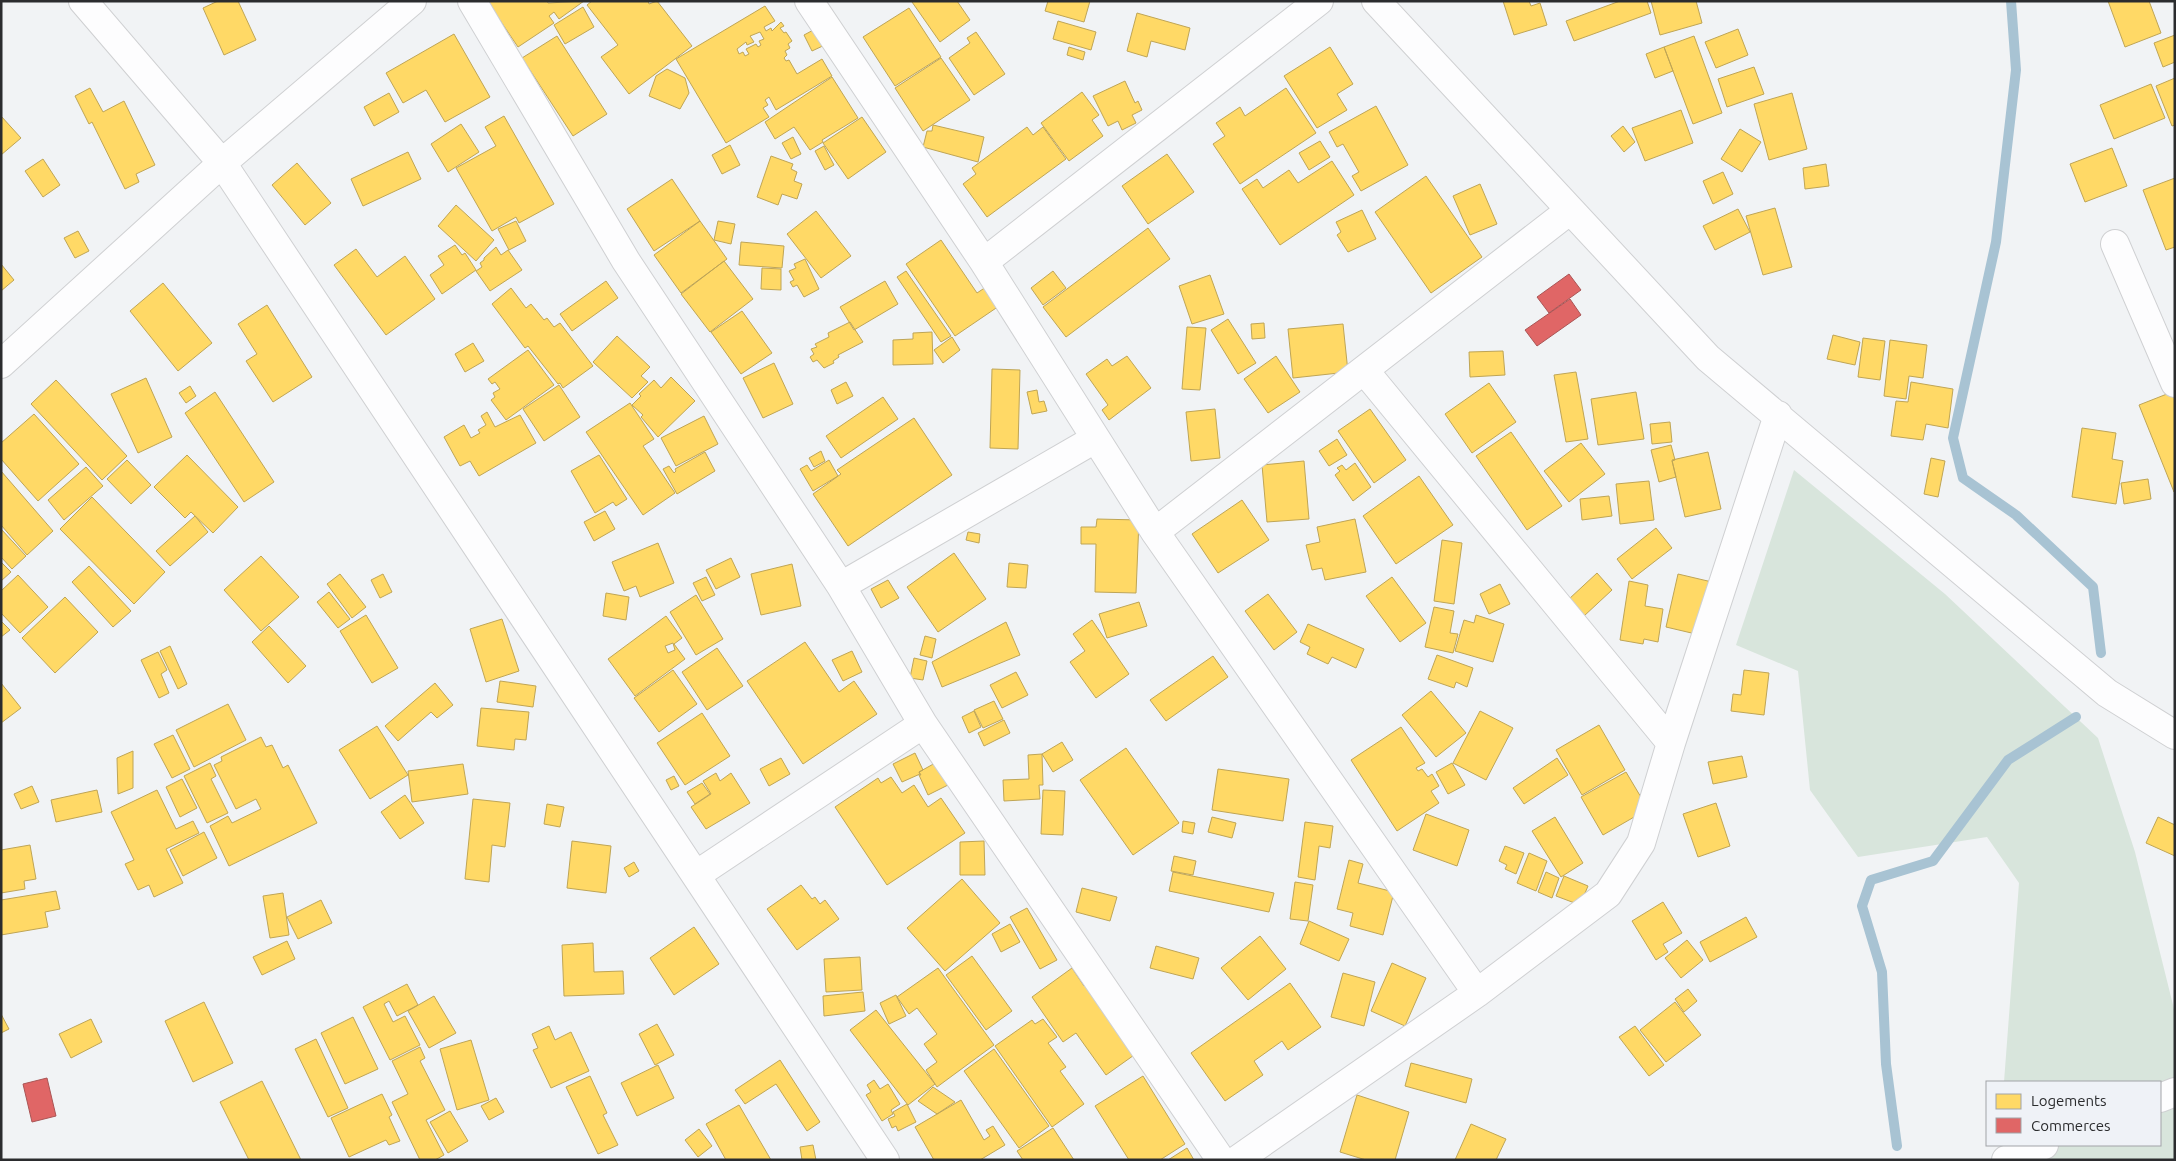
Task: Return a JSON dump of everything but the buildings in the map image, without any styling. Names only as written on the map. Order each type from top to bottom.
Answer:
[{"type":"street","points":[[82,1],[222,163],[884,1160]]},
{"type":"street","points":[[1,364],[222,163],[412,1]]},
{"type":"street","points":[[472,1],[626,262],[842,586],[924,724],[1221,1160]]},
{"type":"street","points":[[809,1],[984,262],[1155,532],[1477,993]]},
{"type":"street","points":[[984,262],[1319,1]]},
{"type":"street","points":[[1376,1],[1708,358],[2107,693],[2175,735]]},
{"type":"street","points":[[1155,532],[1569,210]]},
{"type":"street","points":[[2115,244],[2175,383]]},
{"type":"street","points":[[1364,370],[1671,743]]},
{"type":"street","points":[[1237,1160],[1477,993],[1608,894],[1641,843],[1671,743],[1778,415]]},
{"type":"street","points":[[842,586],[1095,439]]},
{"type":"street","points":[[696,875],[924,724]]},
{"type":"street","points":[[2161,1098],[2175,1092]]},
{"type":"street","points":[[2006,1160],[2041,1146]]},
{"type":"shaded area","points":[[1794,470],[1945,594],[2098,738],[2135,852],[2174,1009],[2175,1160],[2038,1160],[2028,1146],[2161,1146],[2161,1081],[2004,1081],[2019,883],[1987,837],[1858,857],[1810,790],[1798,671],[1736,645]]},
{"type":"waterway","points":[[2011,1],[2016,70],[1996,242],[1953,438],[1963,478],[2016,515],[2093,587],[2101,653]]},
{"type":"waterway","points":[[1897,1146],[1886,1064],[1882,972],[1862,906],[1871,880],[1933,861],[2008,760],[2076,717]]}]
